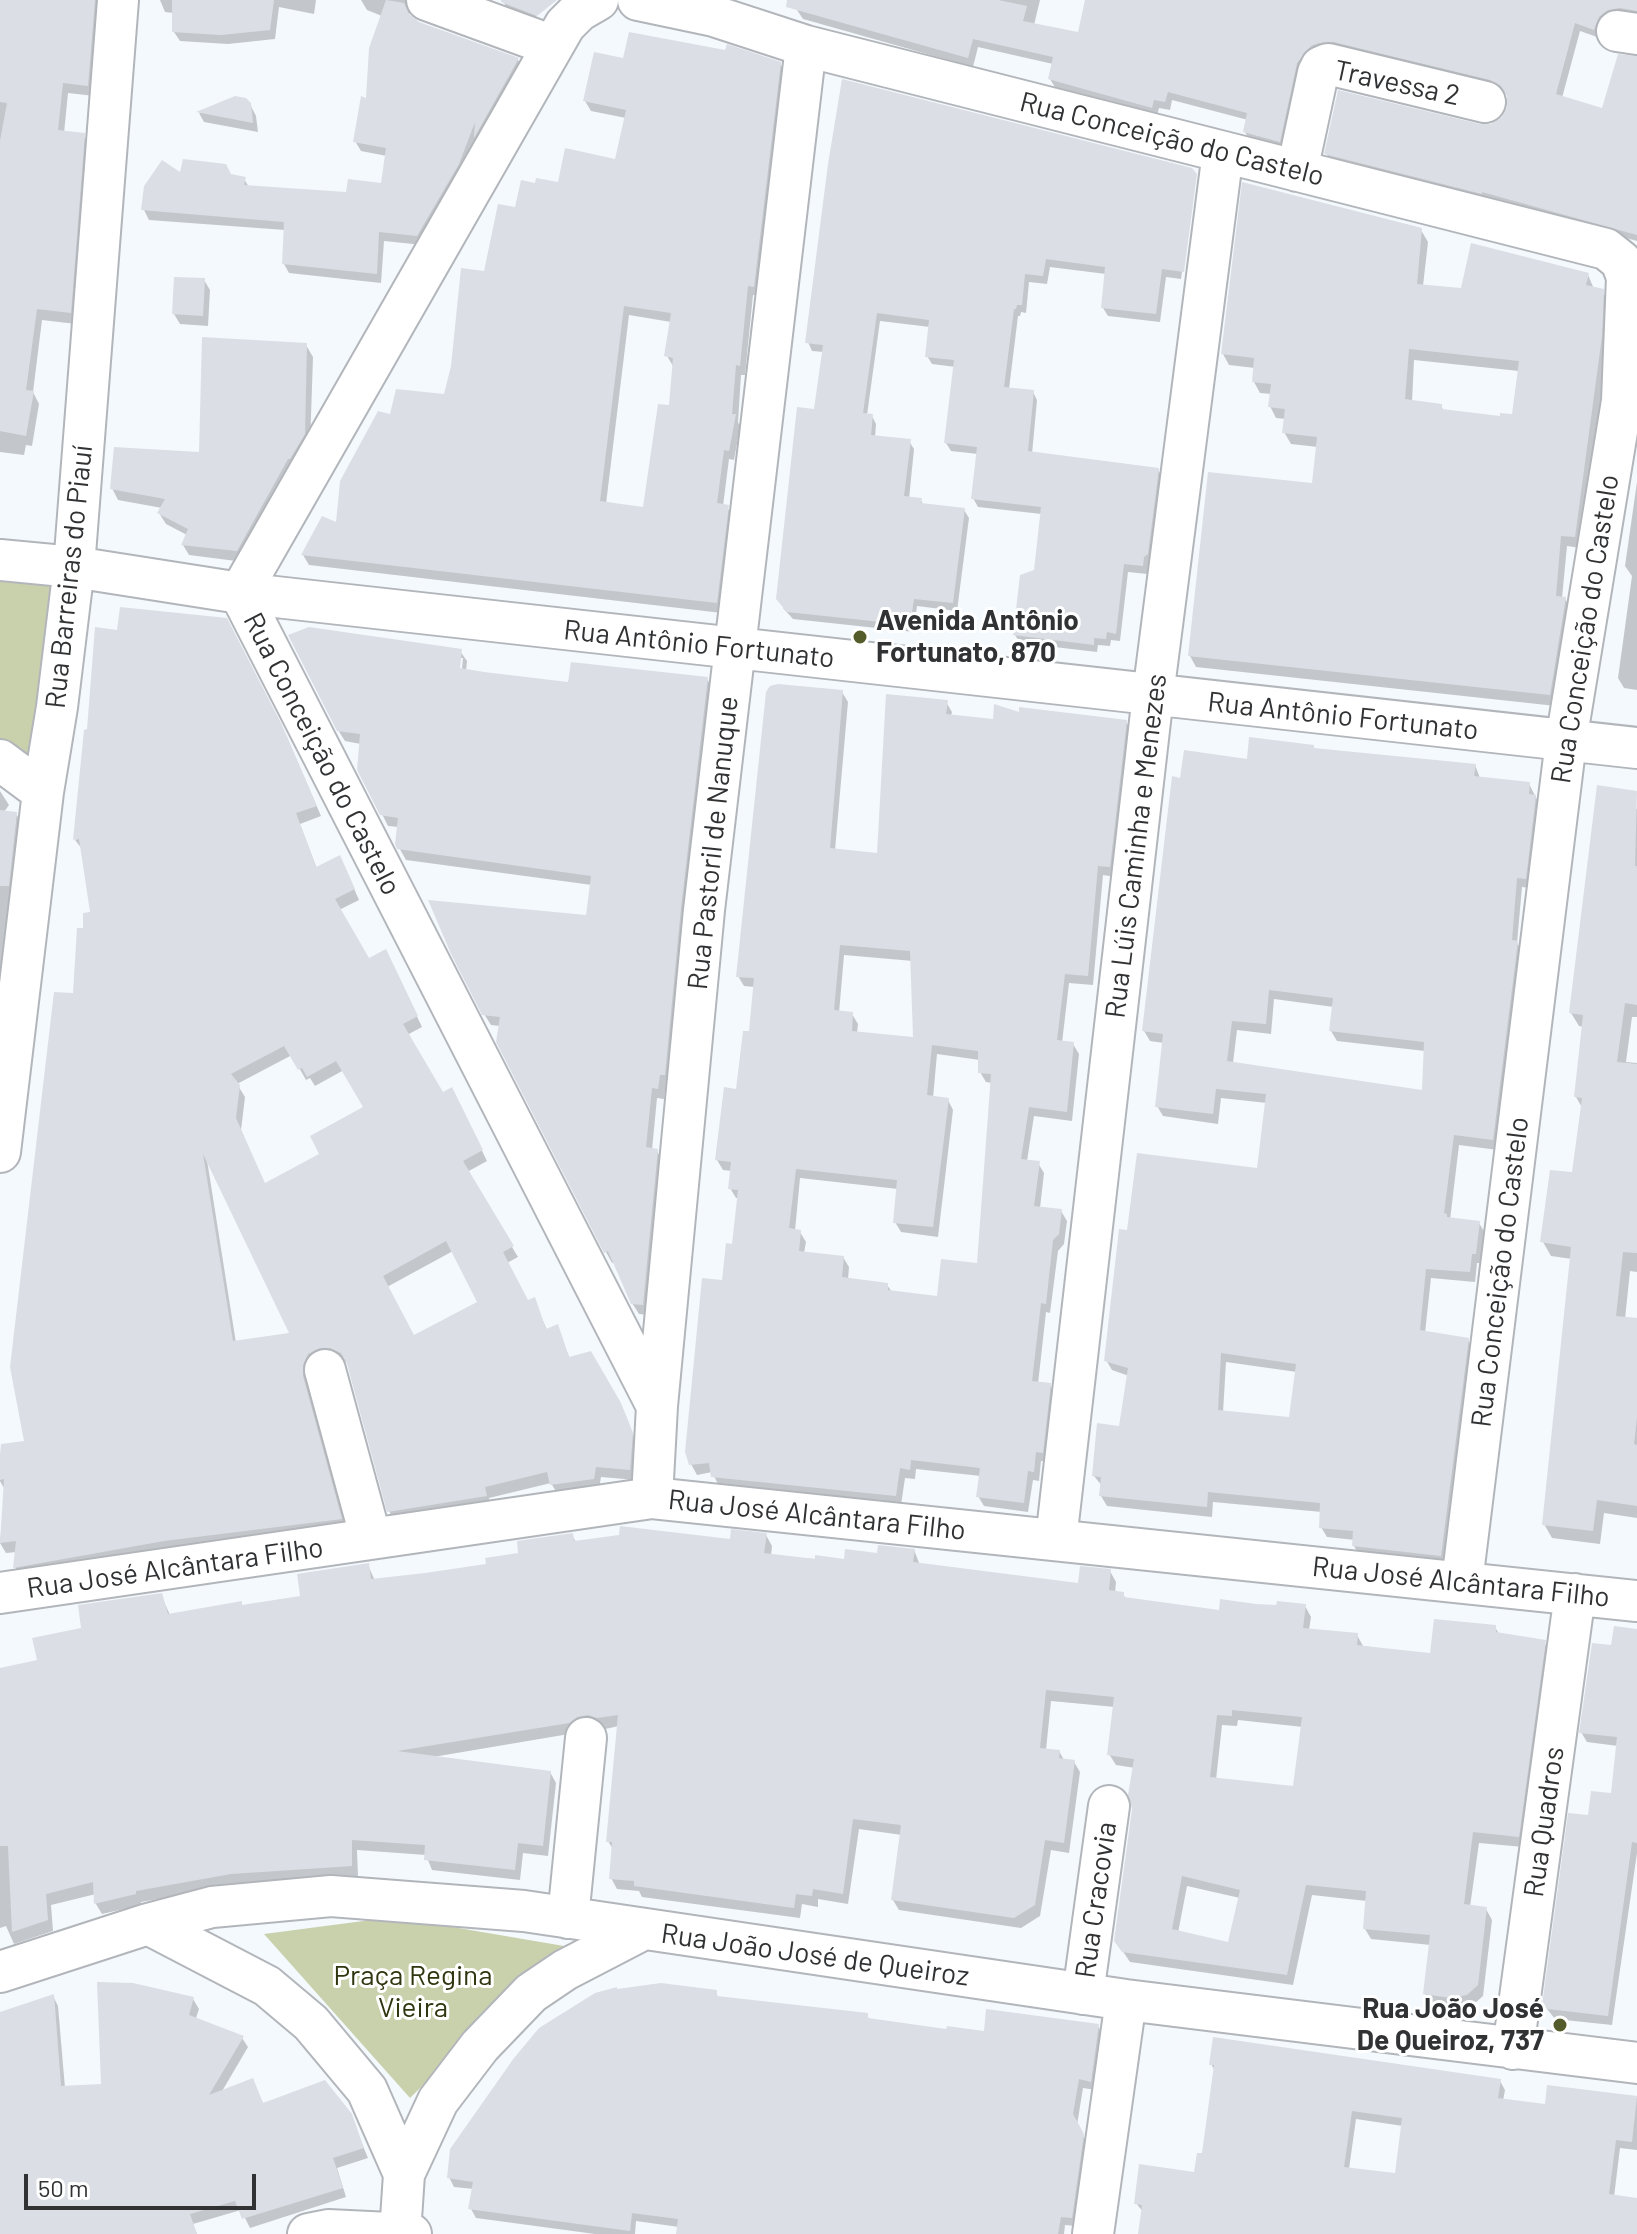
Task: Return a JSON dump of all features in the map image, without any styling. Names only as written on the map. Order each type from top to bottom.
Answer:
[{"type":"street","name":"Rua Barreiras do Piauí","points":[[0,1152],[3,1093],[74,567],[118,0]]},
{"type":"street","points":[[427,0],[553,46]]},
{"type":"street","name":"Rua Conceição do Castelo","points":[[598,0],[579,11],[565,25],[240,593],[657,1406]]},
{"type":"street","name":"Rua Conceição do Castelo","points":[[638,0],[714,16],[806,46],[1606,249],[1621,261],[1627,277],[1629,402],[1566,741],[1462,1582]]},
{"type":"street","name":"Rua Pastoril de Nanuque","points":[[652,1498],[657,1406],[704,910],[806,46]]},
{"type":"street","name":"Travessa 2","points":[[1297,171],[1318,73],[1321,67],[1328,64],[1485,102]]},
{"type":"street","name":"Rua Lúis Caminha e Menezes","points":[[1056,1540],[1153,695],[1223,152]]},
{"type":"street","name":"Rua Antônio Fortunato","points":[[0,560],[74,567],[240,593],[1637,748]]},
{"type":"street","points":[[0,760],[43,792]]},
{"type":"street","points":[[325,1370],[371,1539]]},
{"type":"street","name":"Rua José Alcântara Filho","points":[[0,1593],[652,1498],[1637,1601]]},
{"type":"street","name":"Rua Quadros","points":[[1513,2049],[1575,1594]]},
{"type":"street","points":[[568,1918],[586,1738]]},
{"type":"street","name":"Rua Cracovia","points":[[1083,1994],[1109,1806]]},
{"type":"street","name":"Rua João José de Queiroz","points":[[0,1972],[148,1924],[212,1907],[331,1896],[524,1911],[1126,2000],[1637,2063]]},
{"type":"street","points":[[148,1924],[267,1986],[311,2023],[367,2090],[404,2174],[404,2234],[328,2230],[308,2234]]},
{"type":"street","points":[[404,2174],[438,2101],[480,2046],[531,1993],[565,1970],[642,1930]]},
{"type":"street","points":[[1093,2234],[1126,2000]]},
{"type":"green space","points":[[0,564],[68,571],[45,798],[0,761]]},
{"type":"green space","name":"Praça Regina Vieira","points":[[394,1917],[564,1946],[410,2098],[264,1934]]},
{"type":"building","points":[[0,0],[95,0],[88,86],[63,83],[58,130],[85,133],[71,313],[37,309],[26,390],[34,391],[26,436],[0,431],[0,141],[7,103],[0,102]]},
{"type":"building","points":[[172,0],[274,0],[270,30],[221,35],[172,32]]},
{"type":"building","points":[[386,0],[404,3],[409,14],[419,22],[519,58],[474,138],[475,122],[459,164],[417,236],[379,232],[377,274],[282,264],[284,222],[141,210],[144,186],[162,160],[180,172],[183,159],[226,164],[231,174],[246,177],[244,185],[346,192],[348,179],[381,183],[386,148],[353,142],[361,96],[366,98],[369,48]]},
{"type":"building","points":[[501,0],[557,0],[537,16]]},
{"type":"building","points":[[787,0],[998,0],[1027,6],[1023,21],[1078,32],[1085,0],[1637,0],[1637,11],[1620,8],[1608,10],[1599,17],[1594,30],[1575,23],[1556,94],[1602,108],[1618,54],[1637,56],[1637,235],[1482,192],[1324,154],[1338,90],[1491,124],[1502,117],[1507,107],[1507,96],[1501,86],[1490,80],[1333,42],[1319,43],[1311,46],[1297,63],[1280,142],[1243,132],[1247,113],[1168,92],[1165,102],[1154,100],[1152,108],[1048,79],[1053,57],[973,39],[968,58],[786,7]]},
{"type":"building","points":[[629,32],[725,50],[727,44],[781,62],[754,287],[748,286],[740,366],[736,365],[732,414],[736,414],[729,451],[724,450],[717,503],[729,505],[717,603],[301,555],[322,516],[336,522],[340,481],[378,411],[390,414],[396,389],[444,394],[451,366],[461,268],[484,271],[498,204],[515,207],[521,180],[535,183],[536,178],[558,182],[565,148],[615,159],[626,110],[583,101],[594,52],[623,58]],"holes":[[[624,306],[671,313],[664,356],[673,358],[669,405],[658,404],[643,507],[600,501]]]},
{"type":"building","points":[[842,79],[1192,168],[1197,174],[1184,272],[1162,269],[1156,314],[1101,308],[1105,267],[1046,259],[1043,276],[1025,274],[1022,305],[1014,309],[1004,387],[1034,390],[1028,451],[1159,468],[1148,554],[1144,557],[1143,566],[1124,564],[1116,634],[1107,632],[1106,639],[1094,638],[1094,645],[1013,635],[1020,575],[1034,570],[1041,507],[971,499],[977,447],[944,443],[954,360],[925,357],[929,320],[877,313],[863,413],[873,414],[871,435],[911,439],[904,496],[922,498],[921,503],[965,508],[953,603],[914,599],[910,625],[787,612],[776,599],[797,407],[814,409],[823,345],[805,343]]},
{"type":"building","points":[[235,96],[246,98],[251,103],[253,123],[196,112]]},
{"type":"building","points":[[1242,182],[1422,228],[1417,284],[1461,288],[1471,243],[1589,273],[1586,285],[1604,289],[1602,336],[1575,537],[1561,536],[1556,596],[1566,597],[1550,695],[1188,656],[1208,472],[1312,483],[1317,437],[1282,433],[1285,409],[1268,407],[1271,384],[1252,382],[1254,358],[1221,354]],"holes":[[[1409,349],[1519,361],[1512,414],[1500,413],[1500,416],[1442,409],[1442,404],[1405,399]]]},
{"type":"building","points":[[174,277],[205,278],[203,316],[172,314]]},
{"type":"building","points":[[202,337],[307,343],[305,434],[237,551],[181,545],[188,529],[157,513],[165,499],[110,489],[114,447],[199,452]]},
{"type":"building","points":[[120,607],[227,618],[281,723],[317,806],[296,813],[316,867],[340,855],[355,889],[335,899],[369,958],[386,949],[418,1016],[403,1024],[443,1092],[452,1087],[483,1150],[463,1161],[514,1246],[503,1252],[528,1300],[535,1297],[546,1329],[558,1324],[569,1357],[591,1351],[621,1403],[633,1433],[630,1470],[596,1467],[594,1479],[550,1485],[547,1472],[485,1487],[487,1496],[387,1512],[347,1364],[341,1353],[320,1348],[308,1354],[303,1365],[303,1376],[342,1519],[164,1541],[13,1568],[16,1541],[0,1543],[4,1479],[0,1480],[1,1444],[24,1441],[10,1367],[54,992],[73,993],[77,928],[83,928],[83,913],[90,912],[79,839],[73,840],[84,730],[87,729],[95,627],[117,630]],"holes":[[[284,1046],[298,1070],[302,1068],[307,1077],[336,1061],[363,1107],[310,1136],[319,1154],[265,1183],[236,1118],[240,1085],[231,1074]],[[203,1154],[289,1333],[233,1341]],[[446,1241],[477,1302],[414,1335],[383,1276]]]},
{"type":"building","points":[[309,627],[462,649],[460,668],[484,672],[568,682],[571,662],[708,677],[665,1075],[660,1075],[658,1089],[652,1088],[646,1147],[658,1149],[643,1305],[631,1304],[608,1251],[604,1253],[496,1042],[500,1017],[482,1015],[428,900],[586,915],[591,876],[397,849],[398,818],[380,815],[357,770],[360,734],[337,731],[288,635]]},
{"type":"building","points":[[778,684],[843,690],[830,848],[877,853],[886,694],[948,700],[946,714],[993,719],[994,704],[1019,712],[1019,707],[1127,720],[1110,867],[1098,866],[1088,976],[1065,974],[1057,1040],[1074,1042],[1067,1112],[1029,1107],[1021,1159],[1040,1161],[1034,1206],[1062,1209],[1059,1234],[1053,1240],[1046,1304],[1041,1303],[1032,1381],[1051,1383],[1043,1453],[1036,1452],[1034,1472],[1028,1471],[1024,1503],[976,1497],[980,1468],[911,1460],[910,1470],[900,1468],[896,1496],[711,1477],[709,1463],[689,1465],[685,1452],[702,1278],[722,1280],[726,1243],[732,1244],[738,1190],[728,1189],[731,1162],[715,1160],[724,1087],[736,1089],[743,1031],[749,1031],[754,978],[736,977],[766,692],[770,686]],"holes":[[[840,945],[910,951],[913,1037],[852,1031],[853,1012],[834,1010]],[[932,1045],[978,1051],[978,1073],[991,1074],[977,1263],[941,1259],[937,1296],[888,1290],[888,1283],[842,1277],[844,1256],[799,1251],[801,1230],[789,1228],[796,1169],[897,1180],[893,1223],[933,1227],[949,1098],[927,1095]]]},
{"type":"building","points":[[1249,737],[1314,745],[1314,748],[1476,764],[1474,776],[1530,782],[1529,794],[1536,795],[1526,879],[1517,878],[1512,940],[1518,941],[1493,1140],[1454,1135],[1444,1213],[1447,1217],[1480,1221],[1476,1254],[1472,1254],[1470,1272],[1426,1269],[1420,1330],[1469,1338],[1441,1556],[1352,1546],[1353,1531],[1319,1528],[1320,1503],[1208,1492],[1207,1507],[1099,1496],[1101,1477],[1092,1476],[1097,1423],[1119,1426],[1128,1368],[1104,1361],[1119,1229],[1127,1230],[1137,1153],[1257,1168],[1266,1094],[1216,1089],[1213,1114],[1155,1107],[1163,1034],[1142,1031],[1172,776],[1180,778],[1184,750],[1247,759]],"holes":[[[1269,990],[1333,998],[1329,1031],[1424,1042],[1422,1090],[1227,1061],[1232,1021],[1266,1024]],[[1221,1353],[1296,1364],[1289,1417],[1218,1410]]]},
{"type":"building","points":[[1597,785],[1637,791],[1637,1005],[1625,1003],[1617,1062],[1637,1064],[1637,1253],[1623,1252],[1616,1316],[1637,1318],[1634,1444],[1637,1445],[1637,1506],[1597,1500],[1593,1531],[1542,1525],[1571,1247],[1540,1242],[1550,1170],[1572,1172],[1582,1098],[1574,1097],[1583,1015],[1569,1013]]},
{"type":"building","points":[[0,810],[17,812],[9,886],[0,886]]},
{"type":"building","points":[[620,1526],[730,1539],[731,1529],[767,1533],[764,1553],[844,1559],[845,1549],[877,1553],[878,1545],[915,1549],[913,1562],[1078,1583],[1080,1566],[1111,1569],[1109,1590],[1124,1592],[1124,1597],[1219,1610],[1220,1599],[1256,1604],[1276,1605],[1277,1601],[1306,1604],[1303,1628],[1358,1633],[1357,1645],[1374,1647],[1430,1653],[1434,1619],[1496,1625],[1496,1632],[1546,1640],[1519,1837],[1473,1832],[1464,1904],[1487,1907],[1478,1985],[1467,1995],[1451,1998],[1423,1994],[1430,1935],[1363,1929],[1366,1891],[1306,1885],[1287,1975],[1122,1952],[1114,1941],[1132,1809],[1128,1795],[1134,1759],[1107,1755],[1114,1697],[1046,1690],[1040,1748],[1060,1750],[1059,1758],[1075,1760],[1064,1843],[1045,1840],[1035,1905],[1014,1918],[891,1900],[901,1825],[853,1819],[843,1894],[813,1889],[812,1896],[796,1894],[794,1908],[634,1886],[634,1881],[609,1879],[612,1842],[606,1842],[618,1715],[597,1718],[588,1715],[577,1717],[569,1723],[397,1751],[551,1771],[543,1846],[518,1843],[515,1870],[424,1860],[425,1845],[352,1840],[352,1866],[231,1874],[136,1891],[136,1894],[94,1904],[93,1882],[46,1894],[48,1920],[12,1932],[8,1846],[0,1846],[0,1668],[37,1660],[32,1638],[81,1628],[78,1605],[162,1593],[168,1614],[242,1601],[242,1605],[300,1596],[297,1574],[369,1563],[371,1579],[425,1573],[486,1564],[485,1558],[518,1553],[517,1541],[573,1533],[574,1541],[619,1535]],"holes":[[[1232,1710],[1302,1717],[1293,1786],[1210,1777],[1217,1715],[1232,1716]],[[1182,1876],[1240,1890],[1228,1942],[1172,1929]]]},
{"type":"building","points":[[1614,1626],[1637,1629],[1637,1843],[1632,1842],[1608,2016],[1548,2009],[1542,2005],[1568,1813],[1588,1815],[1591,1791],[1611,1793],[1617,1737],[1579,1733],[1592,1643],[1611,1645]]},
{"type":"building","points":[[97,1982],[133,1983],[194,1997],[189,2015],[244,2036],[209,2095],[253,2078],[263,2103],[325,2080],[352,2114],[364,2148],[333,2158],[343,2188],[242,2219],[235,2201],[190,2214],[197,2234],[0,2234],[0,2012],[54,1994],[61,2086],[101,2084]]},
{"type":"building","points":[[661,1983],[717,1990],[717,1996],[868,2013],[868,2018],[946,2029],[947,2026],[984,2031],[986,2009],[1099,2024],[1091,2082],[1079,2079],[1073,2114],[1084,2134],[1072,2218],[1061,2217],[1058,2234],[676,2234],[678,2219],[632,2213],[630,2231],[468,2209],[473,2182],[447,2178],[450,2149],[539,2028],[595,1993],[617,1987]]},
{"type":"building","points":[[1213,2037],[1501,2079],[1498,2098],[1545,2104],[1547,2085],[1637,2096],[1632,2142],[1616,2140],[1609,2194],[1637,2198],[1637,2234],[1138,2234],[1142,2205],[1134,2204],[1139,2164],[1194,2172],[1197,2153],[1202,2153],[1214,2065],[1209,2065]],"holes":[[[1352,2111],[1402,2118],[1395,2173],[1344,2167]]]},
{"type":"place","name":"Avenida Antônio Fortunato, 870","points":[[860,637]]},
{"type":"place","name":"Rua João José De Queiroz, 737","points":[[1560,2025]]}]
